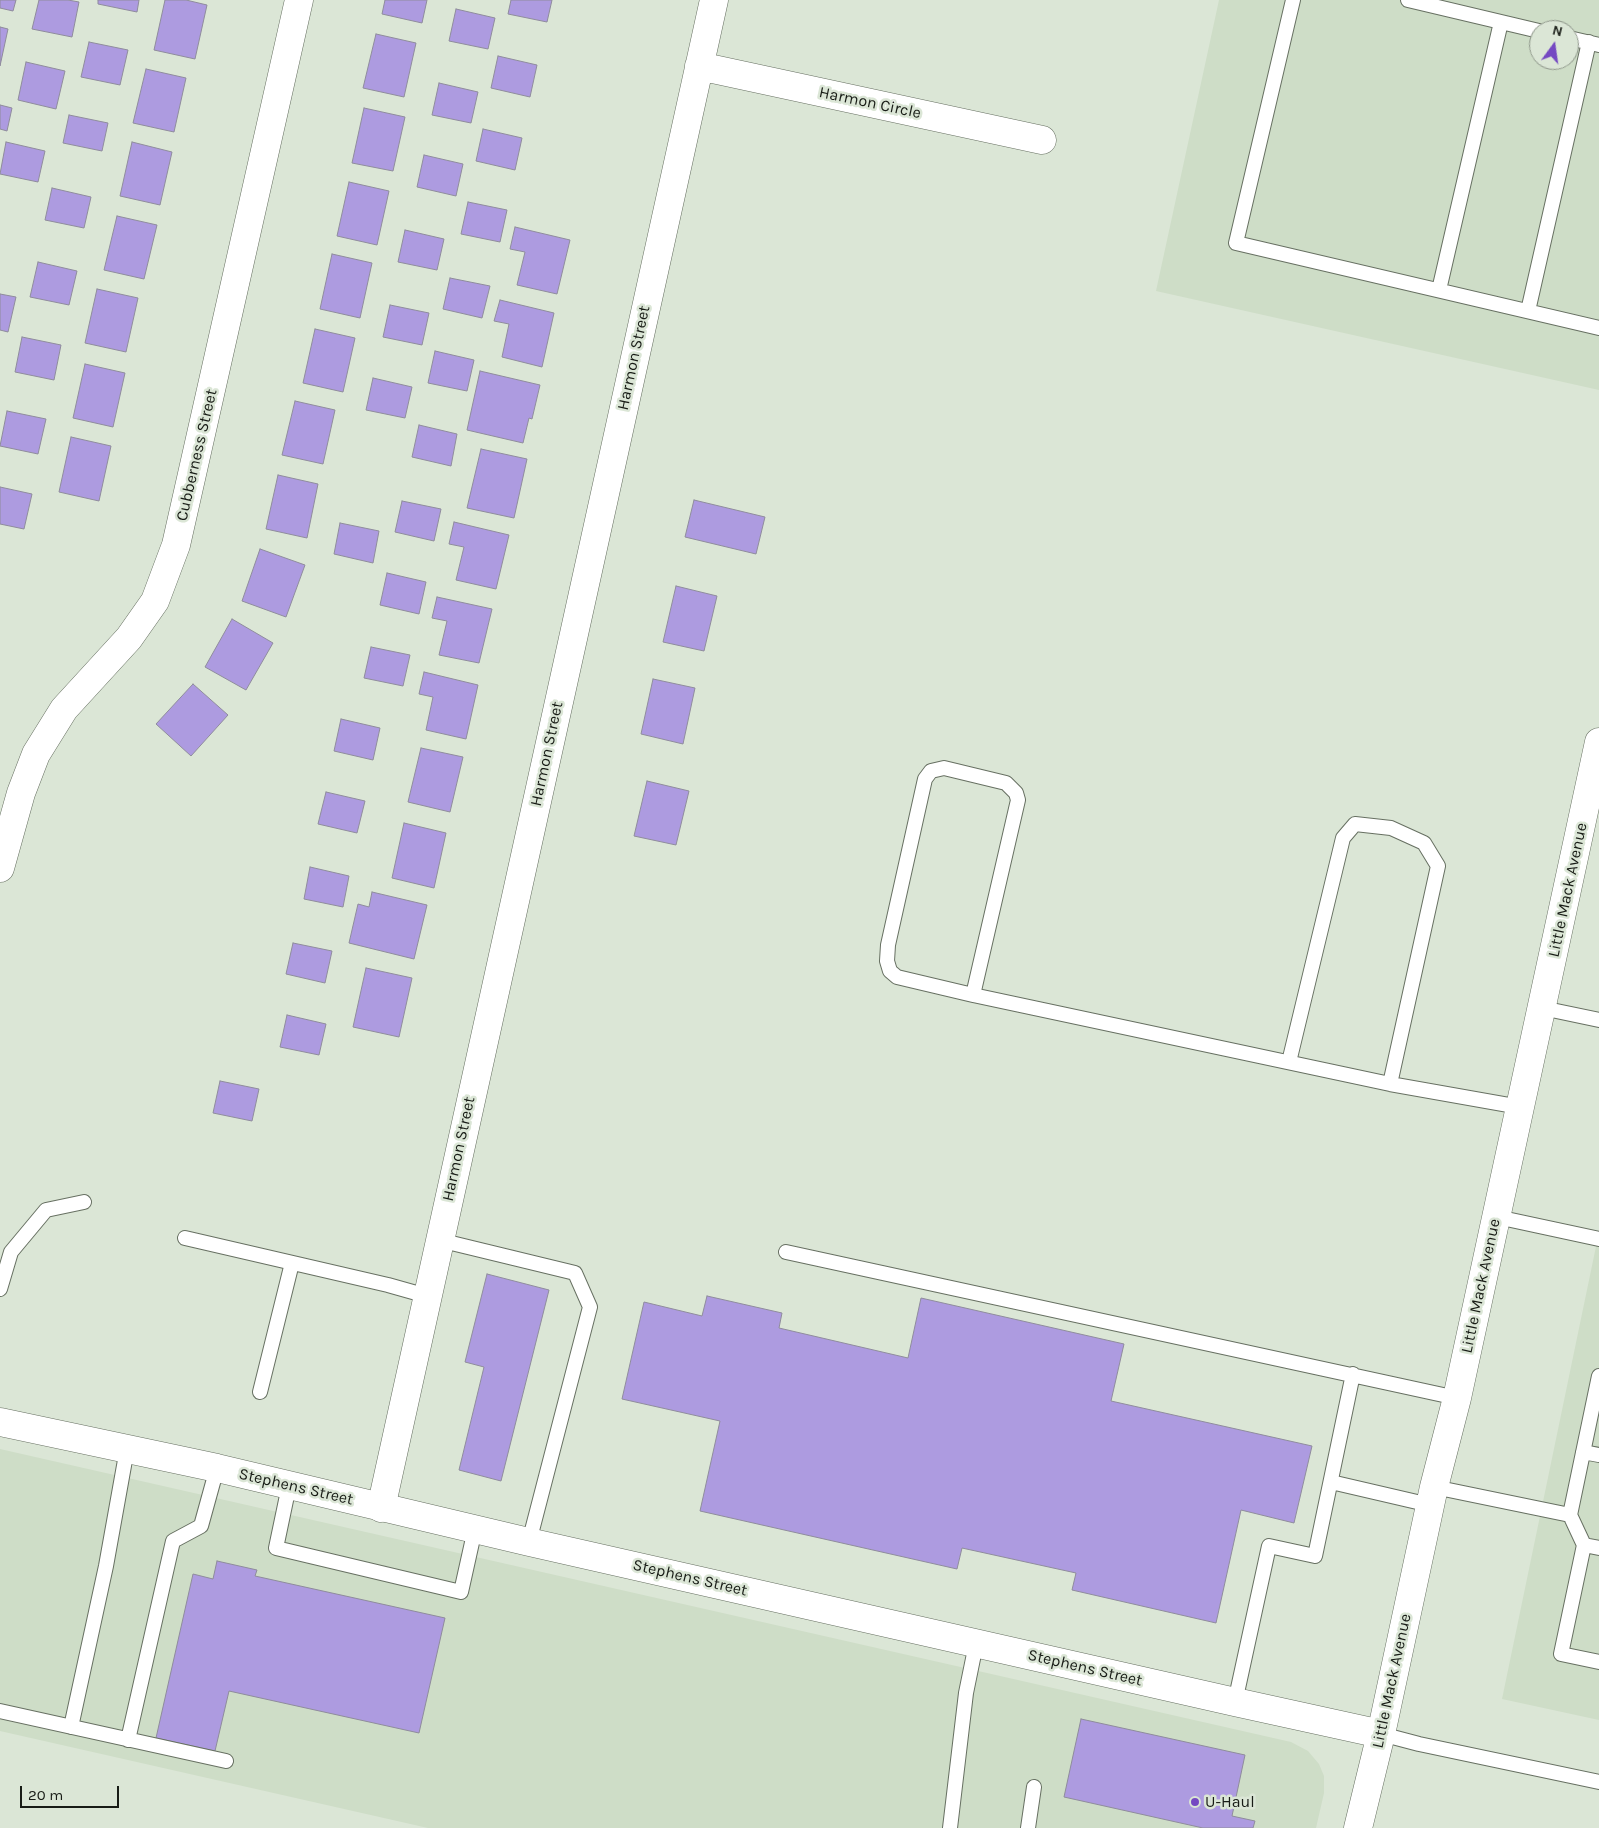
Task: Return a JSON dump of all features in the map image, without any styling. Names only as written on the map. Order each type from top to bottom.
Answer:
[{"type":"street","name":"Cubberness Street","points":[[0,868],[21,793],[36,754],[64,709],[129,638],[155,601],[176,545],[299,0]]},
{"type":"street","name":"Harmon Street","points":[[381,1508],[714,0]]},
{"type":"street","name":"Harmon Circle","points":[[699,66],[1042,140]]},
{"type":"street","name":"Little Mack Avenue","points":[[1358,1828],[1381,1734],[1432,1496],[1457,1398],[1599,742]]},
{"type":"street","name":"Stephens Street","points":[[0,1422],[217,1468],[528,1542],[1381,1734]]},
{"type":"lane","points":[[1293,0],[1236,243],[1599,328]]},
{"type":"lane","points":[[1408,0],[1529,29]]},
{"type":"lane","points":[[1439,290],[1500,22]]},
{"type":"lane","points":[[1528,311],[1594,44],[1579,40]]},
{"type":"lane","points":[[973,995],[1018,800],[1016,793],[1006,784],[944,768],[931,771],[926,779],[888,945],[887,961],[890,971],[897,977],[973,995],[1390,1084],[1520,1107]]},
{"type":"lane","points":[[1289,1062],[1343,838],[1355,824],[1391,828],[1424,843],[1438,866],[1390,1084]]},
{"type":"lane","points":[[1542,1008],[1599,1020]]},
{"type":"lane","points":[[0,1289],[11,1252],[46,1210],[84,1202]]},
{"type":"lane","points":[[1497,1217],[1599,1239]]},
{"type":"lane","points":[[185,1238],[427,1296]]},
{"type":"lane","points":[[440,1240],[575,1273],[590,1307],[528,1542]]},
{"type":"lane","points":[[786,1252],[1457,1398]]},
{"type":"lane","points":[[260,1392],[292,1263]]},
{"type":"lane","points":[[1235,1702],[1269,1546],[1315,1556],[1353,1374]]},
{"type":"lane","points":[[1599,1376],[1570,1515],[1584,1545],[1561,1654],[1599,1662]]},
{"type":"lane","points":[[71,1727],[106,1566],[127,1449]]},
{"type":"lane","points":[[1583,1452],[1599,1455]]},
{"type":"lane","points":[[128,1740],[173,1541],[200,1526],[217,1468]]},
{"type":"lane","points":[[1331,1482],[1570,1515]]},
{"type":"lane","points":[[289,1486],[276,1548],[461,1592],[475,1529]]},
{"type":"lane","points":[[1584,1545],[1599,1548]]},
{"type":"lane","points":[[950,1828],[966,1693],[976,1644]]},
{"type":"lane","points":[[0,1712],[226,1761]]},
{"type":"lane","points":[[1381,1734],[1419,1744],[1599,1782]]},
{"type":"lane","points":[[1028,1828],[1034,1787]]},
{"type":"shaded area","points":[[1219,0],[1599,0],[1599,390],[1156,291]]},
{"type":"shaded area","points":[[1599,1232],[1599,1720],[1502,1699]]},
{"type":"shaded area","points":[[0,1449],[1291,1742],[1308,1751],[1319,1764],[1324,1776],[1324,1793],[1316,1828],[428,1828],[0,1731]]},
{"type":"building","points":[[0,0],[16,0],[13,11],[0,8]]},
{"type":"building","points":[[39,0],[79,2],[72,37],[32,29]]},
{"type":"building","points":[[98,0],[139,0],[137,12],[98,4]]},
{"type":"building","points":[[165,0],[186,0],[207,5],[195,59],[154,50]]},
{"type":"building","points":[[385,0],[427,0],[422,23],[382,14]]},
{"type":"building","points":[[511,0],[552,0],[547,22],[508,14]]},
{"type":"building","points":[[456,9],[495,18],[488,49],[449,41]]},
{"type":"building","points":[[0,27],[8,29],[0,66]]},
{"type":"building","points":[[376,34],[416,43],[404,97],[363,88]]},
{"type":"building","points":[[89,42],[128,50],[120,85],[81,77]]},
{"type":"building","points":[[498,56],[537,65],[530,97],[491,88]]},
{"type":"building","points":[[26,62],[65,71],[56,109],[18,100]]},
{"type":"building","points":[[146,69],[186,78],[174,132],[133,123]]},
{"type":"building","points":[[439,83],[478,92],[471,123],[432,115]]},
{"type":"building","points":[[0,105],[12,108],[7,131],[0,129]]},
{"type":"building","points":[[364,108],[405,117],[393,171],[352,163]]},
{"type":"building","points":[[69,115],[108,123],[102,151],[63,143]]},
{"type":"building","points":[[483,129],[522,138],[515,170],[476,161]]},
{"type":"building","points":[[6,142],[45,151],[38,182],[0,174]]},
{"type":"building","points":[[132,142],[172,152],[160,205],[120,196]]},
{"type":"building","points":[[424,155],[463,164],[456,196],[417,187]]},
{"type":"building","points":[[349,182],[389,191],[377,245],[337,236]]},
{"type":"building","points":[[52,188],[91,197],[84,228],[45,220]]},
{"type":"building","points":[[468,202],[507,210],[500,242],[461,234]]},
{"type":"building","points":[[117,216],[157,225],[144,279],[104,270]]},
{"type":"building","points":[[515,227],[570,240],[557,294],[517,285],[525,252],[510,249]]},
{"type":"building","points":[[405,230],[444,239],[437,270],[398,262]]},
{"type":"building","points":[[332,254],[372,263],[360,318],[320,309]]},
{"type":"building","points":[[38,262],[77,271],[69,305],[30,297]]},
{"type":"building","points":[[450,278],[490,286],[482,318],[443,309]]},
{"type":"building","points":[[97,289],[138,298],[126,352],[85,343]]},
{"type":"building","points":[[0,294],[16,297],[8,332],[0,330]]},
{"type":"building","points":[[500,300],[554,313],[542,367],[502,357],[509,324],[494,321]]},
{"type":"building","points":[[390,305],[429,313],[422,345],[383,337]]},
{"type":"building","points":[[315,329],[355,338],[343,392],[303,383]]},
{"type":"building","points":[[22,337],[61,345],[54,380],[15,372]]},
{"type":"building","points":[[435,351],[474,360],[467,391],[428,383]]},
{"type":"building","points":[[85,364],[125,373],[113,427],[73,418]]},
{"type":"building","points":[[480,371],[540,385],[532,419],[529,418],[523,443],[467,430]]},
{"type":"building","points":[[373,378],[412,387],[405,418],[366,410]]},
{"type":"building","points":[[295,401],[335,410],[323,464],[282,455]]},
{"type":"building","points":[[7,411],[46,419],[38,454],[0,446]]},
{"type":"building","points":[[419,425],[457,434],[451,466],[412,457]]},
{"type":"building","points":[[71,437],[111,446],[99,501],[59,492]]},
{"type":"building","points":[[481,449],[527,459],[514,518],[467,508]]},
{"type":"building","points":[[278,475],[318,484],[307,538],[266,529]]},
{"type":"building","points":[[0,487],[32,494],[24,529],[0,524]]},
{"type":"building","points":[[694,500],[765,517],[756,554],[685,537]]},
{"type":"building","points":[[402,501],[441,509],[434,541],[395,532]]},
{"type":"building","points":[[454,522],[509,535],[496,589],[456,580],[464,547],[449,544]]},
{"type":"building","points":[[340,523],[379,531],[373,563],[334,554]]},
{"type":"building","points":[[260,549],[305,565],[286,617],[242,601]]},
{"type":"building","points":[[387,573],[426,582],[419,614],[380,605]]},
{"type":"building","points":[[676,586],[717,596],[704,651],[663,642]]},
{"type":"building","points":[[437,597],[492,609],[479,663],[439,655],[447,621],[432,618]]},
{"type":"building","points":[[232,619],[273,643],[246,690],[205,667]]},
{"type":"building","points":[[371,647],[410,655],[403,686],[364,678]]},
{"type":"building","points":[[424,672],[478,685],[466,739],[426,730],[433,697],[419,694]]},
{"type":"building","points":[[653,679],[695,688],[683,744],[641,734]]},
{"type":"building","points":[[193,684],[228,715],[191,756],[156,724]]},
{"type":"building","points":[[341,719],[380,728],[373,760],[334,751]]},
{"type":"building","points":[[421,748],[463,757],[450,812],[408,802]]},
{"type":"building","points":[[647,781],[689,791],[676,845],[634,836]]},
{"type":"building","points":[[326,792],[365,801],[357,833],[318,824]]},
{"type":"building","points":[[404,823],[446,833],[434,888],[392,878]]},
{"type":"building","points":[[310,867],[349,876],[343,907],[304,899]]},
{"type":"building","points":[[372,892],[427,905],[414,959],[349,943],[358,904],[369,907]]},
{"type":"building","points":[[293,943],[332,951],[325,983],[286,974]]},
{"type":"building","points":[[366,968],[412,978],[399,1037],[353,1027]]},
{"type":"building","points":[[287,1015],[326,1024],[319,1055],[280,1047]]},
{"type":"building","points":[[220,1081],[259,1089],[252,1121],[213,1113]]},
{"type":"building","points":[[487,1274],[549,1290],[501,1481],[459,1470],[484,1367],[465,1362]]},
{"type":"building","points":[[707,1296],[782,1313],[779,1328],[908,1358],[921,1298],[1124,1344],[1111,1401],[1312,1446],[1294,1523],[1241,1510],[1216,1623],[1072,1590],[1076,1573],[962,1548],[957,1569],[700,1511],[720,1421],[622,1399],[644,1302],[702,1316]]},
{"type":"building","points":[[217,1561],[257,1570],[255,1576],[445,1618],[419,1733],[229,1691],[215,1751],[156,1738],[193,1574],[213,1579]]},
{"type":"building","points":[[1081,1719],[1245,1755],[1232,1816],[1255,1821],[1253,1828],[1203,1828],[1064,1797]]},
{"type":"place","name":"U-Haul","points":[[1195,1802]]}]
